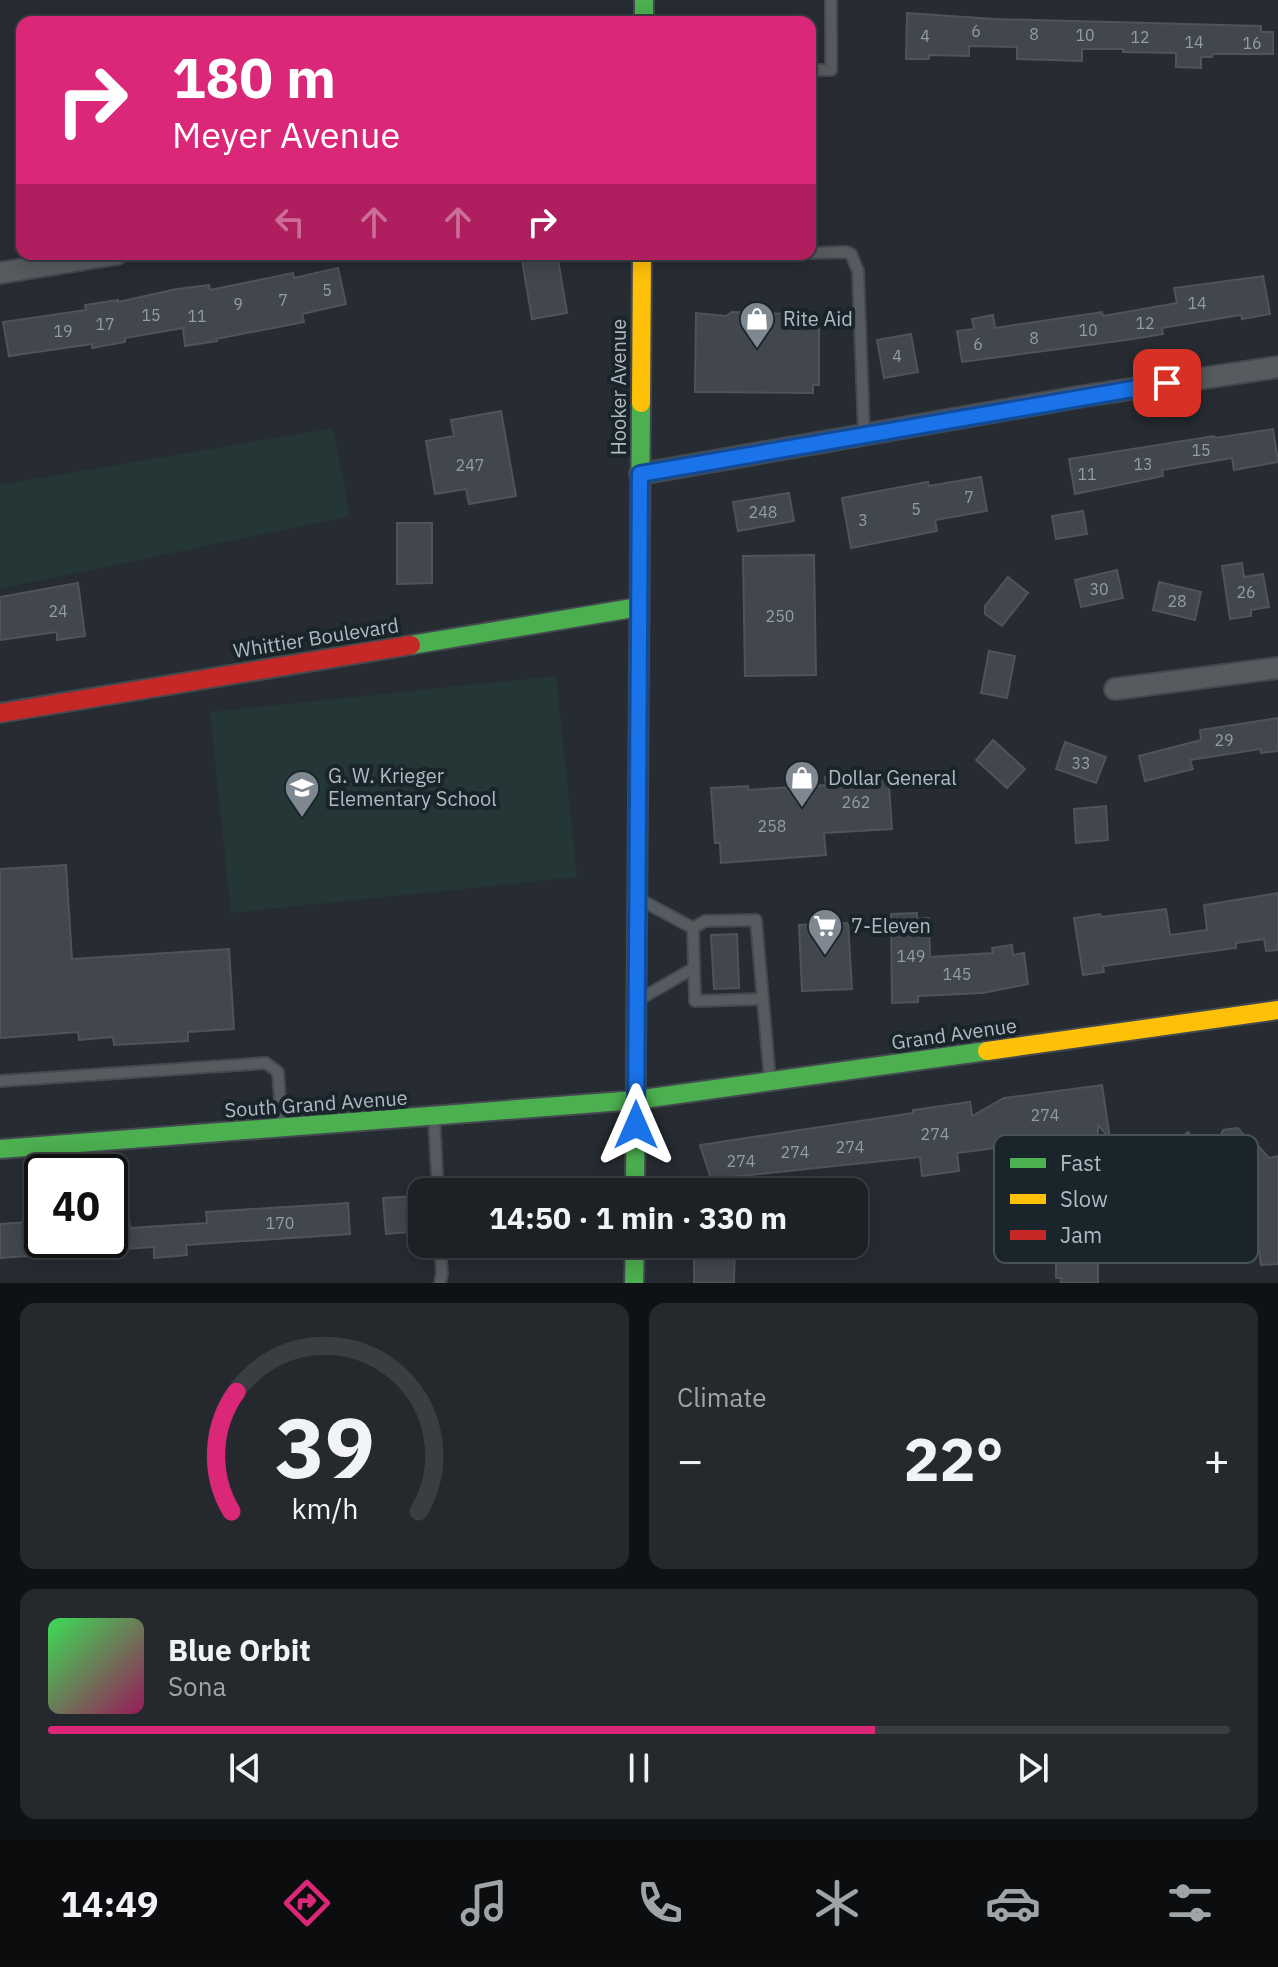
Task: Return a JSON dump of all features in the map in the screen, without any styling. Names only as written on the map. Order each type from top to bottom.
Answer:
[{"type":"street","points":[[0,273],[80,260]]},
{"type":"street","name":"Hooker Avenue","points":[[635,1178],[642,260]]},
{"type":"street","points":[[640,474],[1084,396],[1278,367]]},
{"type":"street","name":"Whittier Boulevard","points":[[0,713],[639,607]]},
{"type":"street","points":[[1115,689],[1278,668]]},
{"type":"street","name":"Grand Avenue","points":[[636,1100],[1278,1010]]},
{"type":"street","name":"South Grand Avenue","points":[[0,1149],[636,1100]]},
{"type":"street","points":[[634,1283],[635,1258]]},
{"type":"lane","points":[[816,70],[831,70],[831,0]]},
{"type":"lane","points":[[816,253],[851,254],[858,271],[864,434]]},
{"type":"lane","points":[[637,898],[693,928]]},
{"type":"lane","points":[[693,928],[705,921],[756,920],[770,1082]]},
{"type":"lane","points":[[693,928],[695,1001],[763,999]]},
{"type":"lane","points":[[636,1001],[694,968]]},
{"type":"lane","points":[[0,1081],[266,1063],[278,1072],[283,1129]]},
{"type":"lane","points":[[434,1117],[437,1178]]},
{"type":"lane","points":[[440,1283],[441,1258]]},
{"type":"shaded area","points":[[333,428],[350,516],[0,589],[0,485]]},
{"type":"shaded area","points":[[556,676],[577,877],[231,913],[210,712]]},
{"type":"building","points":[[907,13],[994,19],[1261,26],[1261,32],[1273,32],[1273,54],[1213,54],[1212,57],[1201,57],[1201,68],[1176,67],[1176,53],[1123,52],[1123,49],[1082,49],[1082,61],[1017,59],[1017,47],[969,46],[969,56],[929,55],[929,59],[906,59]]},
{"type":"building","points":[[522,260],[558,260],[567,313],[532,319]]},
{"type":"building","points":[[338,268],[346,304],[302,314],[304,322],[185,346],[183,328],[125,338],[125,342],[92,348],[92,344],[9,356],[3,322],[86,310],[85,305],[118,302],[177,289],[209,285],[210,290],[293,273],[294,278]]},
{"type":"building","points":[[1263,276],[1270,314],[1242,319],[1241,315],[1162,328],[1163,334],[1133,339],[962,362],[957,331],[974,329],[972,319],[993,315],[995,328],[1102,312],[1103,316],[1177,303],[1174,288]]},
{"type":"building","name":"Rite Aid","points":[[732,312],[819,315],[819,385],[813,385],[813,393],[695,392],[696,313],[726,316]]},
{"type":"building","points":[[911,334],[918,372],[884,378],[877,340]]},
{"type":"building","points":[[501,411],[516,496],[469,504],[466,489],[435,494],[426,441],[454,436],[451,420]]},
{"type":"building","points":[[1273,429],[1278,462],[1234,470],[1232,458],[1162,470],[1163,476],[1075,494],[1069,459]]},
{"type":"building","points":[[981,477],[987,511],[935,520],[937,531],[851,548],[842,498],[928,482],[929,486]]},
{"type":"building","points":[[789,493],[794,521],[738,531],[733,502]]},
{"type":"building","points":[[1083,511],[1087,534],[1056,539],[1052,516]]},
{"type":"building","points":[[397,523],[432,523],[432,583],[397,584]]},
{"type":"building","points":[[814,555],[816,675],[745,676],[743,556]]},
{"type":"building","points":[[1242,563],[1244,577],[1263,574],[1269,607],[1251,610],[1251,616],[1230,619],[1222,566]]},
{"type":"building","points":[[1117,570],[1123,598],[1081,607],[1075,580]]},
{"type":"building","points":[[1008,577],[1028,593],[1002,626],[985,614],[985,606]]},
{"type":"building","points":[[1159,582],[1201,592],[1195,620],[1153,610]]},
{"type":"building","points":[[78,583],[85,636],[57,640],[57,632],[0,640],[0,597]]},
{"type":"building","points":[[989,651],[1015,656],[1007,698],[981,693]]},
{"type":"building","points":[[1278,718],[1278,751],[1261,753],[1260,749],[1190,760],[1193,769],[1145,781],[1139,756],[1201,740],[1200,730]]},
{"type":"building","points":[[993,740],[1025,769],[1007,788],[976,760]]},
{"type":"building","points":[[1065,742],[1106,757],[1096,783],[1056,769]]},
{"type":"building","name":"Dollar General","points":[[888,772],[892,829],[824,833],[826,855],[721,863],[720,843],[715,843],[711,788],[748,786],[748,790],[826,785],[825,777]]},
{"type":"building","points":[[1106,806],[1108,840],[1076,843],[1074,809]]},
{"type":"building","points":[[66,865],[72,959],[229,949],[234,1029],[188,1032],[188,1041],[114,1045],[113,1037],[79,1040],[78,1032],[0,1038],[0,869]]},
{"type":"building","points":[[1278,893],[1278,950],[1266,951],[1264,939],[1236,943],[1236,948],[1103,966],[1104,972],[1083,975],[1074,918],[1166,909],[1170,935],[1207,930],[1204,905]]},
{"type":"building","points":[[917,913],[917,919],[929,918],[930,957],[993,953],[992,948],[1012,945],[1013,955],[1024,953],[1028,984],[983,993],[918,996],[918,1002],[892,1003],[891,914]]},
{"type":"building","name":"7-Eleven","points":[[848,923],[852,989],[802,991],[799,925]]},
{"type":"building","points":[[737,934],[739,988],[714,989],[711,935]]},
{"type":"building","points":[[1102,1085],[1109,1135],[1098,1125],[1098,1135],[994,1135],[994,1148],[957,1153],[959,1171],[922,1176],[920,1157],[711,1178],[700,1145],[970,1102],[972,1116],[1004,1098]]},
{"type":"building","points":[[1238,1128],[1244,1135],[1221,1135],[1223,1130]]},
{"type":"building","points":[[1258,1145],[1269,1158],[1278,1156],[1278,1264],[1261,1265]]},
{"type":"building","points":[[408,1197],[408,1232],[386,1234],[383,1198]]},
{"type":"building","points":[[348,1203],[350,1234],[186,1245],[187,1255],[154,1258],[154,1247],[128,1249],[128,1217],[130,1228],[207,1223],[206,1212]]},
{"type":"building","points":[[24,1222],[24,1256],[0,1258],[0,1224]]},
{"type":"building","points":[[694,1258],[735,1258],[734,1283],[694,1283]]},
{"type":"building","points":[[1056,1263],[1098,1263],[1098,1283],[1061,1283],[1061,1278],[1056,1278]]},
{"type":"traffic: fast","points":[[644,0],[644,16]]},
{"type":"traffic: fast","points":[[635,1178],[641,403]]},
{"type":"traffic: fast","points":[[411,645],[639,607]]},
{"type":"traffic: fast","points":[[0,1149],[636,1100],[987,1051]]},
{"type":"traffic: fast","points":[[634,1283],[635,1258]]},
{"type":"traffic: slow","points":[[641,403],[642,260]]},
{"type":"traffic: slow","points":[[987,1051],[1278,1010]]},
{"type":"traffic: jam","points":[[0,713],[411,645]]},
{"type":"place","name":"Rite Aid","points":[[757,350]]},
{"type":"place","name":"Dollar General","points":[[802,809]]},
{"type":"place","name":"G. W. Krieger Elementary School","points":[[302,819]]},
{"type":"place","name":"7-Eleven","points":[[825,957]]},
{"type":"route","points":[[636,1125],[640,474],[1167,383]]}]
